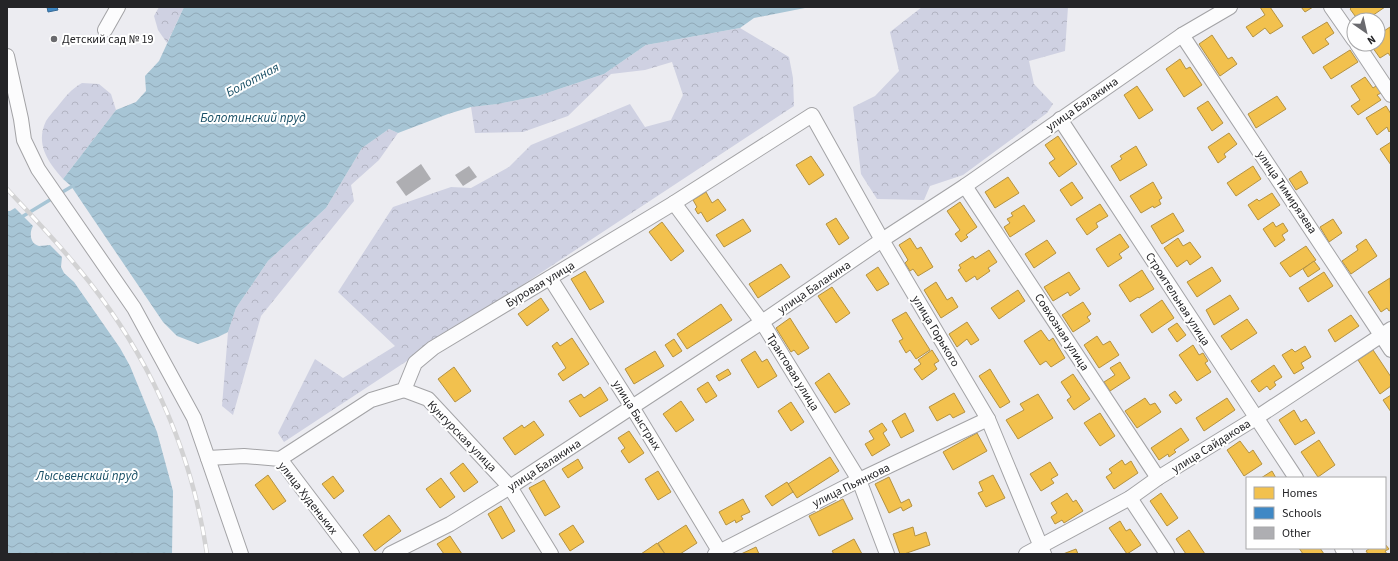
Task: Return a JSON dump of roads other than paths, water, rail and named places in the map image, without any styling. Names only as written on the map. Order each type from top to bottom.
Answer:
[{"type":"street","points":[[105,30],[118,7]]},
{"type":"street","name":"улица Балакина","points":[[390,554],[450,524],[510,487],[762,322],[882,240],[965,186],[1182,35],[1230,7]]},
{"type":"street","points":[[1331,7],[1346,29]]},
{"type":"street","name":"улица Тимирязева","points":[[1182,35],[1386,333],[1391,350]]},
{"type":"street","points":[[1362,52],[1391,94]]},
{"type":"street","points":[[7,56],[21,119],[24,140],[38,169],[134,308],[194,418],[241,554]]},
{"type":"street","name":"Буровая улица","points":[[404,390],[415,363],[433,348],[674,203],[812,115]]},
{"type":"street","name":"улица Горького","points":[[812,115],[882,240],[988,419],[1042,550]]},
{"type":"street","name":"Строительная улица","points":[[1060,119],[1295,477]]},
{"type":"street","name":"Совхозная улица","points":[[965,186],[1158,478]]},
{"type":"street","name":"Трактовая улица","points":[[674,203],[762,322],[859,480],[888,554]]},
{"type":"street","name":"улица Быстрых","points":[[550,278],[632,407],[719,553]]},
{"type":"street","name":"улица Сайдакова","points":[[1026,554],[1042,550],[1130,498],[1158,478],[1256,418],[1386,333]]},
{"type":"street","points":[[280,459],[371,400],[404,390]]},
{"type":"street","name":"Кунгурская улица","points":[[404,390],[428,399],[510,487],[551,554]]},
{"type":"street","name":"улица Пьянкова","points":[[719,553],[859,480],[988,419]]},
{"type":"street","name":"улица Худеньких","points":[[208,458],[244,456],[280,459],[352,554]]},
{"type":"street","points":[[1130,498],[1167,554]]},
{"type":"water","name":"Болотинский пруд","points":[[184,7],[810,7],[754,18],[740,28],[646,45],[604,74],[538,96],[498,104],[471,107],[398,133],[389,129],[362,148],[326,208],[268,261],[236,308],[228,332],[198,344],[177,336],[163,322],[71,186],[63,179],[116,110],[136,102],[146,91],[145,76],[159,61]]},
{"type":"water","name":"Лысьвенский пруд","points":[[15,208],[33,226],[31,235],[32,241],[39,246],[50,245],[62,257],[61,267],[64,273],[74,282],[120,348],[130,366],[157,432],[173,491],[172,554],[7,554],[7,211]]},
{"type":"waterway","name":"Болотная","points":[[59,194],[76,184]]},
{"type":"waterway","name":"Болотная","points":[[20,218],[53,198]]},
{"type":"railway","points":[[7,189],[61,248],[103,300],[145,367],[177,438],[190,476],[200,514],[207,554]]},
{"type":"place","name":"Детский сад № 19","points":[[54,39]]}]
